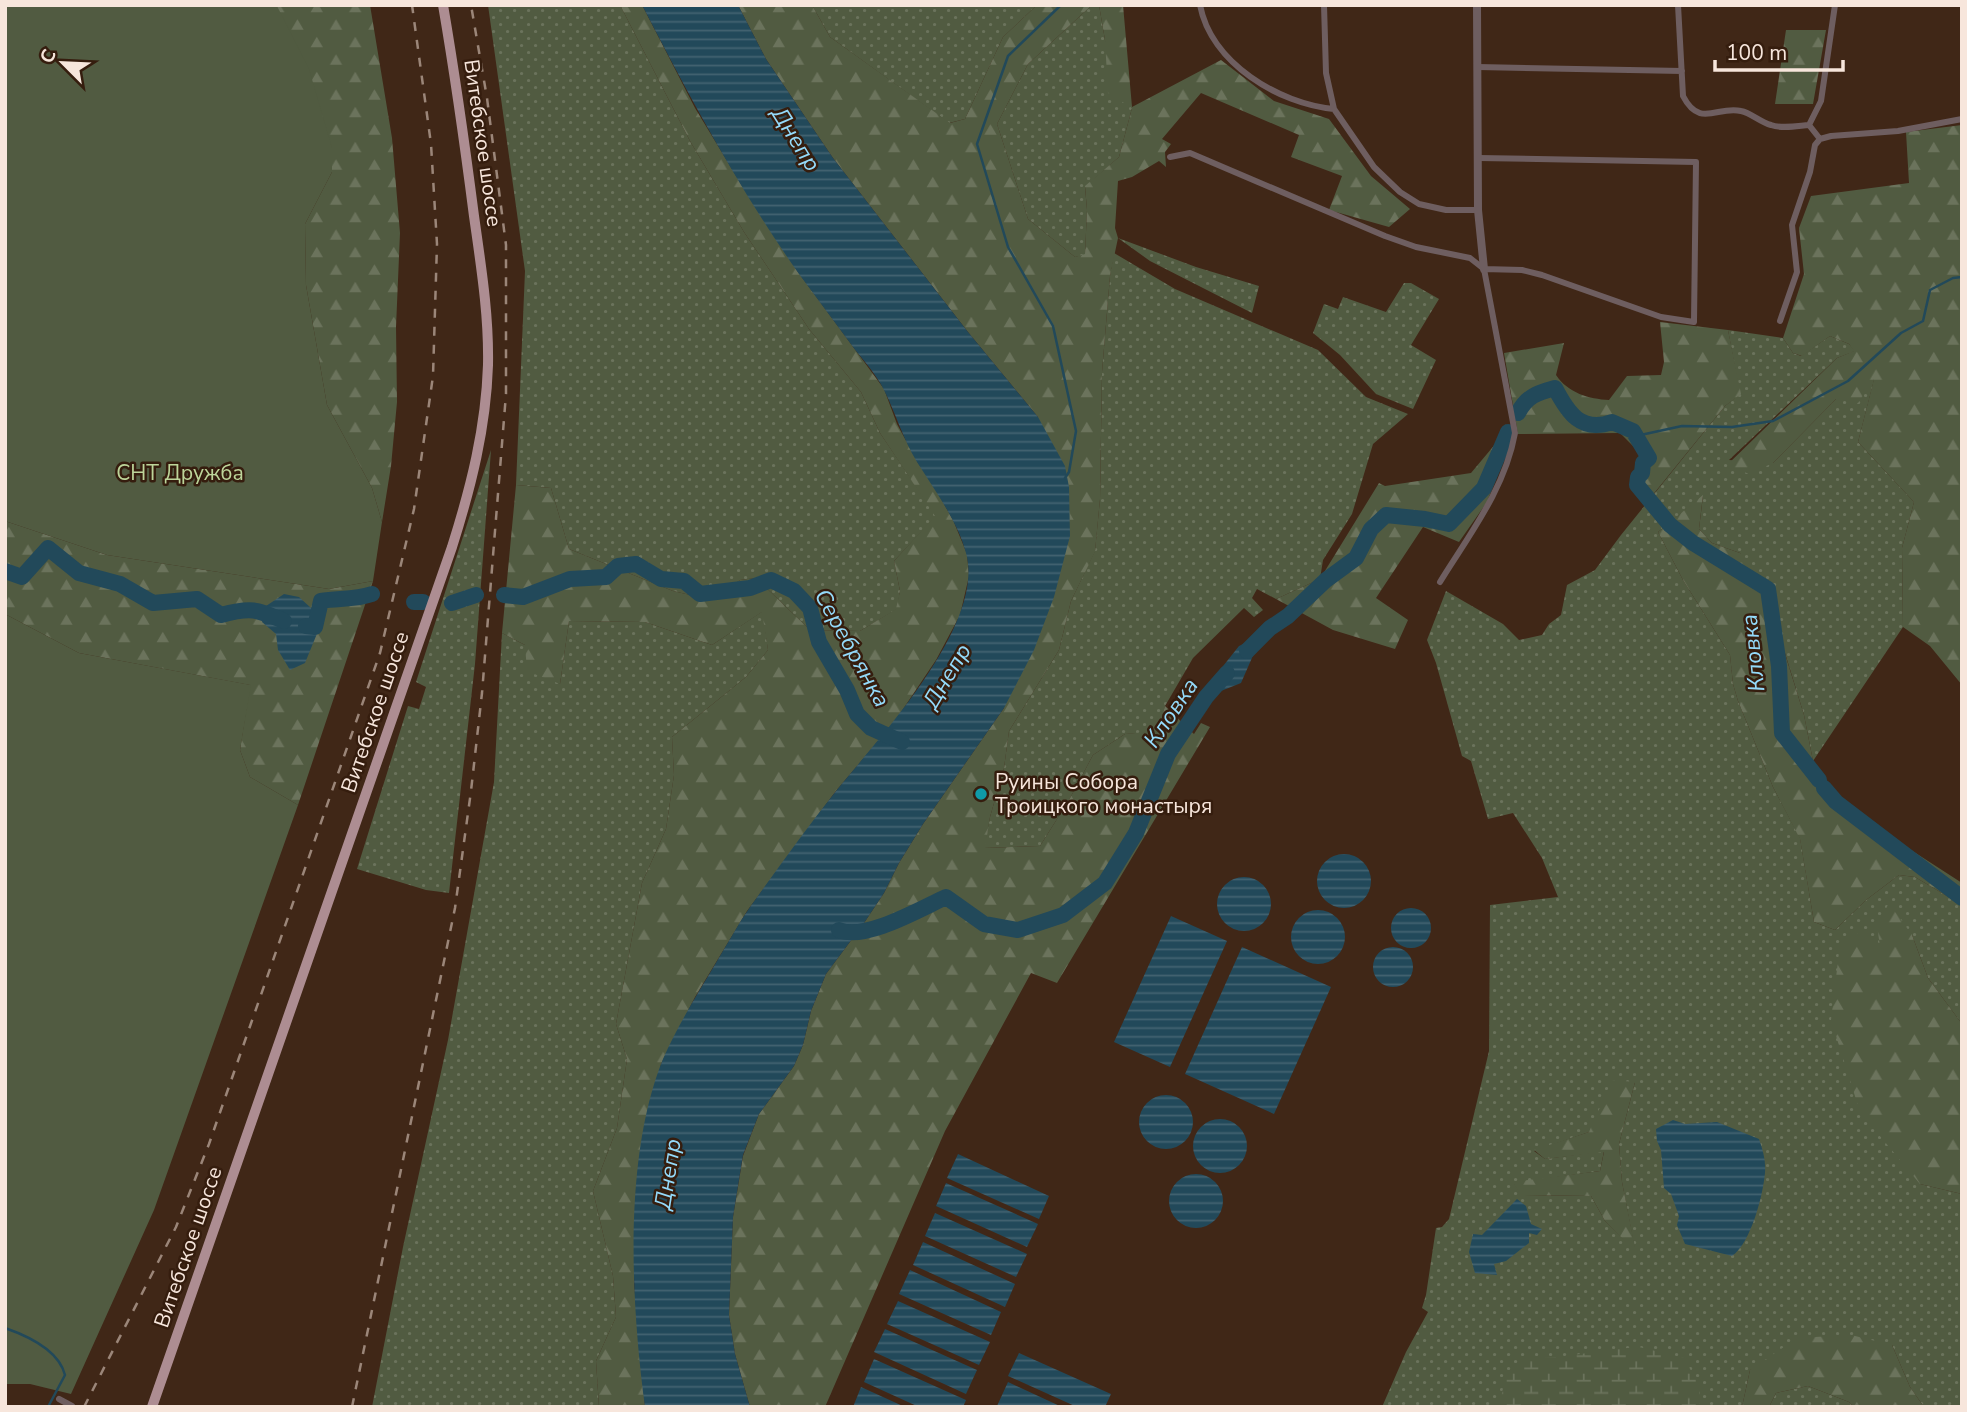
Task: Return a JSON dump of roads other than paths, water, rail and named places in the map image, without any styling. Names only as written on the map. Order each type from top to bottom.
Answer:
[{"type":"main road","name":"Витебское шоссе","points":[[152,1407],[452,547],[473,480],[481,442],[488,365],[488,317],[456,79],[443,5]]},
{"type":"street","points":[[1200,5],[1203,22],[1220,49],[1265,88],[1315,107],[1334,109]]},
{"type":"street","points":[[1324,5],[1326,73],[1334,109],[1374,167],[1400,192],[1419,204],[1446,210],[1478,210]]},
{"type":"street","points":[[1440,582],[1495,494],[1511,457],[1516,433],[1484,269],[1478,210],[1477,5]]},
{"type":"street","points":[[1678,5],[1683,96],[1689,107],[1699,113],[1713,114],[1739,110],[1772,126],[1809,125]]},
{"type":"street","points":[[1809,125],[1821,101],[1835,5]]},
{"type":"street","points":[[1478,67],[1682,71]]},
{"type":"street","points":[[1780,321],[1797,272],[1792,225],[1819,139],[1898,131],[1962,119]]},
{"type":"street","points":[[1809,125],[1819,139]]},
{"type":"street","points":[[1170,157],[1190,153],[1385,236],[1416,247],[1470,258],[1484,269],[1522,270],[1542,275],[1661,317],[1694,322],[1696,162],[1479,158]]},
{"type":"street","points":[[59,1399],[72,1406]]},
{"type":"water","name":"Днепр","points":[[642,5],[738,5],[766,59],[833,158],[968,332],[1038,417],[1065,466],[1069,487],[1070,536],[1054,597],[1034,650],[1004,708],[923,824],[864,923],[826,974],[794,1066],[759,1114],[743,1155],[733,1217],[729,1315],[735,1354],[750,1407],[645,1407],[636,1323],[634,1231],[641,1140],[650,1098],[675,1034],[746,913],[825,805],[901,712],[945,646],[960,613],[968,582],[966,553],[951,517],[912,453],[881,385],[799,274],[756,209],[697,109]]},
{"type":"water","points":[[284,594],[299,597],[323,619],[305,663],[290,670],[278,650],[276,634],[262,622],[266,606]]},
{"type":"water","points":[[1262,635],[1241,683],[1216,693],[1212,680],[1239,646]]},
{"type":"water","points":[[1344,854],[1363,862],[1371,881],[1363,900],[1344,908],[1325,900],[1317,881],[1325,862]]},
{"type":"water","points":[[1244,877],[1263,885],[1271,904],[1263,923],[1244,931],[1225,923],[1217,904],[1225,885]]},
{"type":"water","points":[[1411,908],[1419,909],[1425,914],[1430,920],[1430,936],[1425,942],[1419,947],[1411,948],[1403,947],[1397,942],[1392,936],[1391,928],[1392,920],[1397,914],[1403,909]]},
{"type":"water","points":[[1318,910],[1337,918],[1345,937],[1337,956],[1318,964],[1299,956],[1291,937],[1299,918]]},
{"type":"water","points":[[1171,916],[1227,941],[1170,1067],[1114,1042]]},
{"type":"water","points":[[1242,947],[1331,987],[1274,1114],[1185,1074]]},
{"type":"water","points":[[1393,947],[1401,948],[1407,953],[1412,959],[1412,975],[1407,981],[1401,986],[1393,987],[1385,986],[1379,981],[1374,975],[1373,967],[1374,959],[1379,953],[1385,948]]},
{"type":"water","points":[[1166,1095],[1185,1103],[1193,1122],[1185,1141],[1166,1149],[1147,1141],[1139,1122],[1147,1103]]},
{"type":"water","points":[[1220,1119],[1239,1127],[1247,1146],[1239,1165],[1220,1173],[1201,1165],[1193,1146],[1201,1127]]},
{"type":"water","points":[[1673,1120],[1685,1124],[1717,1122],[1759,1139],[1765,1164],[1762,1193],[1745,1241],[1732,1256],[1685,1244],[1677,1225],[1679,1216],[1671,1194],[1664,1188],[1661,1150],[1657,1141],[1656,1129]]},
{"type":"water","points":[[958,1154],[1049,1196],[1039,1219],[947,1178]]},
{"type":"water","points":[[1196,1174],[1215,1182],[1223,1201],[1215,1220],[1196,1228],[1177,1220],[1169,1201],[1177,1182]]},
{"type":"water","points":[[946,1183],[1038,1224],[1027,1247],[936,1206]]},
{"type":"water","points":[[1517,1199],[1526,1206],[1531,1224],[1542,1229],[1537,1235],[1529,1233],[1529,1243],[1506,1261],[1494,1264],[1497,1275],[1475,1273],[1469,1252],[1473,1234],[1482,1235]]},
{"type":"water","points":[[935,1213],[1027,1254],[1016,1277],[925,1236]]},
{"type":"water","points":[[923,1242],[1015,1284],[1005,1307],[913,1265]]},
{"type":"water","points":[[910,1270],[1001,1312],[991,1335],[899,1294]]},
{"type":"water","points":[[898,1301],[990,1342],[979,1365],[887,1324]]},
{"type":"water","points":[[885,1329],[977,1370],[966,1394],[874,1352]]},
{"type":"water","points":[[1019,1353],[1111,1394],[1105,1407],[1077,1407],[1008,1376]]},
{"type":"water","points":[[874,1359],[966,1400],[963,1407],[919,1407],[864,1382]]},
{"type":"water","points":[[1008,1382],[1062,1407],[997,1406]]},
{"type":"water","points":[[861,1387],[905,1407],[853,1407]]},
{"type":"waterway","points":[[1061,5],[1008,56],[977,144],[1008,247],[1053,326],[1076,431],[1069,472],[1065,478]]},
{"type":"waterway","points":[[1636,436],[1682,426],[1732,427],[1773,421],[1848,381],[1901,333],[1923,321],[1930,290],[1953,278],[1962,277]]},
{"type":"waterway","name":"Кловка","points":[[1518,413],[1533,396],[1555,388],[1571,413],[1584,423],[1601,425],[1612,422],[1633,431],[1649,458],[1643,463],[1637,485],[1670,525],[1693,543],[1768,589],[1779,666],[1782,733],[1819,780]]},
{"type":"waterway","name":"Кловка","points":[[1247,651],[1326,580],[1356,558],[1371,529],[1386,515],[1449,524],[1484,488],[1508,432]]},
{"type":"waterway","name":"Серебрянка","points":[[5,571],[22,577],[48,548],[79,573],[120,584],[153,603],[197,599],[221,615],[253,610],[284,621]]},
{"type":"waterway","name":"Серебрянка","points":[[504,595],[523,597],[570,579],[606,577],[618,566],[636,564],[661,579],[684,581],[700,594],[750,588],[771,580],[794,591],[810,608],[819,642],[847,690],[857,714],[871,728],[902,742]]},
{"type":"waterway","name":"Серебрянка","points":[[306,626],[315,627],[321,601],[372,594]]},
{"type":"waterway","name":"Серебрянка","points":[[452,603],[476,595]]},
{"type":"waterway","name":"Серебрянка","points":[[414,602],[423,602]]},
{"type":"waterway","name":"Кловка","points":[[839,930],[850,932],[877,928],[946,897],[984,924],[1018,930],[1063,915],[1105,883],[1136,833],[1168,754],[1206,697],[1227,673]]},
{"type":"waterway","name":"Кловка","points":[[1824,788],[1836,802],[1962,898]]},
{"type":"waterway","points":[[5,1328],[41,1345],[62,1366],[65,1375],[48,1407]]},
{"type":"railway","points":[[84,1407],[176,1227],[209,1144],[380,653],[414,509],[433,376],[437,244],[431,144],[412,5]]},
{"type":"railway","points":[[352,1407],[455,908],[482,693],[506,394],[506,245],[487,98],[471,5]]},
{"type":"place","name":"Руины Собора Троицкого монастыря","points":[[981,794]]},
{"type":"park label","name":"СНТ Дружба","points":[[180,473]]}]
